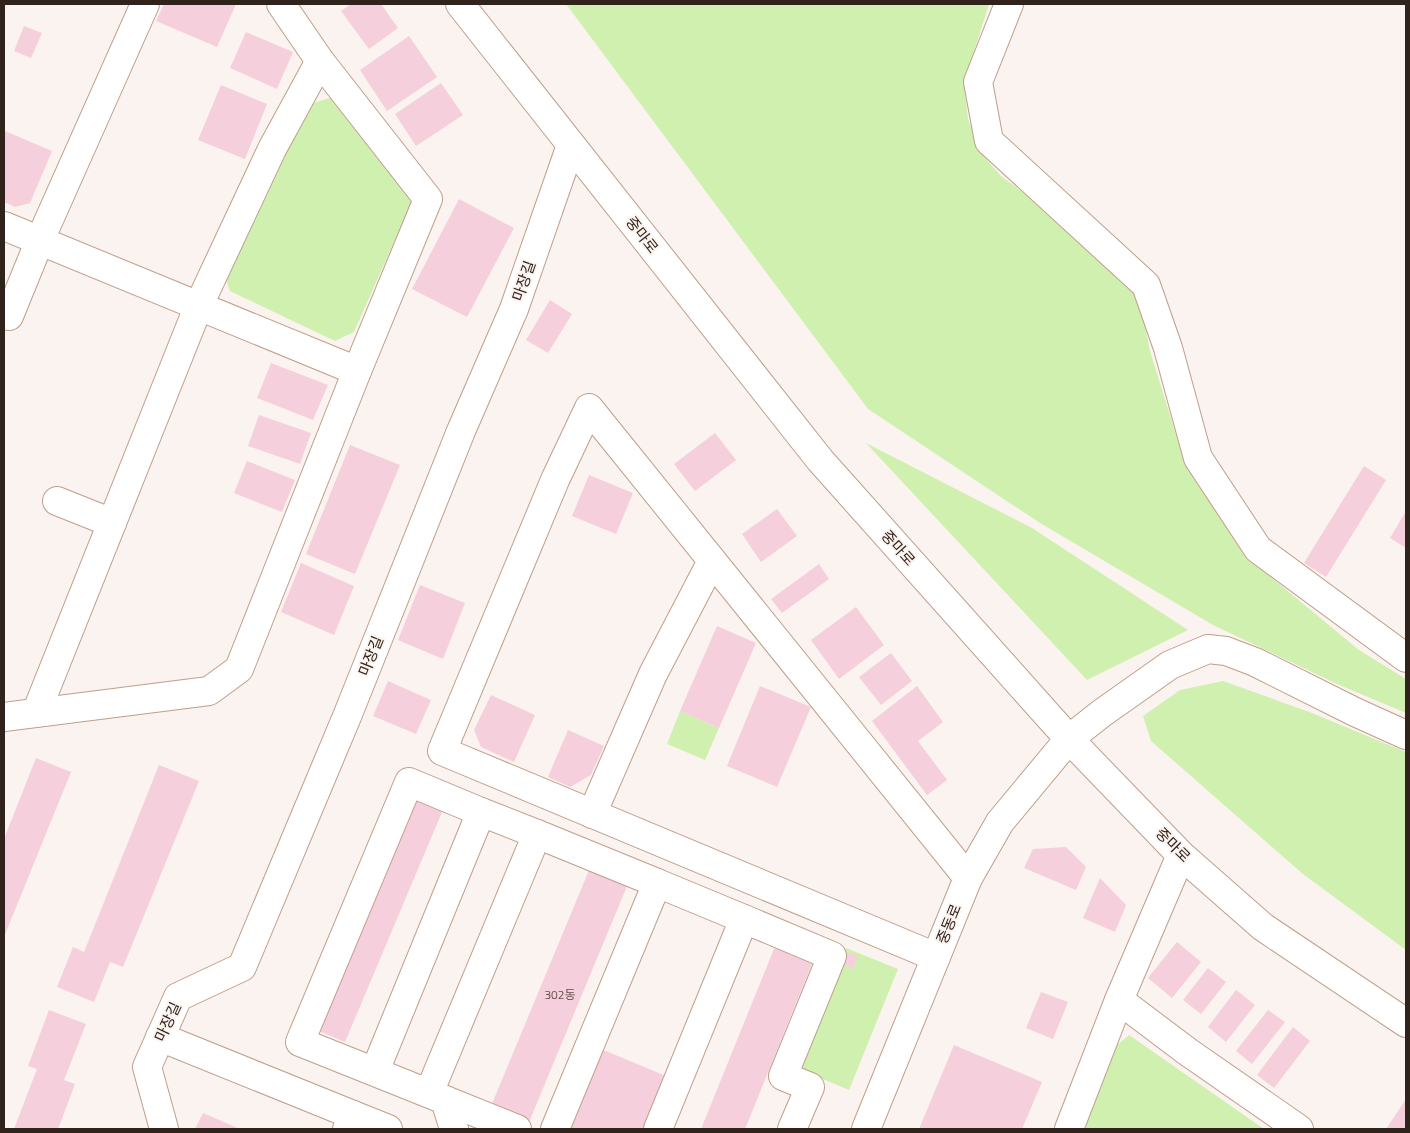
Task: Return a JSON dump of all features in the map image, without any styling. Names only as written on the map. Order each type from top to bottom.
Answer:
[{"type":"street","points":[[9,316],[40,240],[145,4]]},
{"type":"street","points":[[4,717],[209,691],[239,669],[428,198],[320,61],[281,4]]},
{"type":"street","name":"중마로","points":[[460,4],[820,460],[1069,739],[1181,855],[1263,927],[1406,1022]]},
{"type":"street","points":[[1009,4],[978,82],[989,141],[1146,286],[1168,348],[1198,458],[1258,549],[1406,658]]},
{"type":"street","points":[[36,713],[199,305],[272,149],[320,61]]},
{"type":"street","name":"마장길","points":[[164,1129],[147,1067],[178,997],[242,968],[348,714],[462,431],[514,310],[571,145]]},
{"type":"street","points":[[4,226],[357,371]]},
{"type":"street","points":[[936,957],[442,751],[555,480],[589,408],[968,878]]},
{"type":"street","points":[[57,501],[112,523]]},
{"type":"street","points":[[592,814],[653,674],[712,561]]},
{"type":"street","name":"중동로","points":[[866,1129],[968,878],[1000,822],[1069,739],[1102,713],[1170,665],[1208,649],[1226,651],[1255,662],[1406,735]]},
{"type":"street","points":[[517,1129],[300,1042],[409,782],[832,956],[783,1076],[810,1087],[792,1129]]},
{"type":"street","points":[[375,1072],[481,812]]},
{"type":"street","points":[[454,1129],[437,1097],[537,834]]},
{"type":"street","points":[[1069,1129],[1119,1000],[1181,855]]},
{"type":"street","points":[[555,1129],[657,883]]},
{"type":"street","points":[[658,1129],[744,919]]},
{"type":"street","points":[[1119,1000],[1188,1052],[1299,1129]]},
{"type":"street","points":[[160,1037],[350,1122],[388,1129]]},
{"type":"green space","points":[[566,4],[989,4],[964,83],[968,119],[980,152],[1001,176],[1078,233],[1138,291],[1150,351],[1183,457],[1245,556],[1359,650],[1406,679],[1406,713],[1337,684],[1213,625],[1040,523],[868,409]]},
{"type":"green space","points":[[333,97],[413,199],[354,332],[335,341],[230,291],[224,274],[310,104]]},
{"type":"green space","points":[[866,443],[1032,528],[1188,630],[1087,680]]},
{"type":"green space","points":[[1223,681],[1312,713],[1406,752],[1406,950],[1303,874],[1151,741],[1143,716],[1180,690]]},
{"type":"green space","points":[[680,711],[719,728],[705,760],[667,744]]},
{"type":"green space","points":[[846,948],[898,969],[849,1090],[797,1068]]},
{"type":"green space","points":[[1129,1035],[1264,1129],[1085,1129],[1094,1100],[1116,1046]]},
{"type":"building","points":[[164,4],[236,4],[217,47],[156,21]]},
{"type":"building","points":[[351,4],[381,4],[398,28],[369,49],[341,11]]},
{"type":"building","points":[[24,26],[42,33],[31,58],[14,51]]},
{"type":"building","points":[[246,32],[293,52],[277,89],[230,68]]},
{"type":"building","points":[[409,36],[437,77],[387,111],[360,70]]},
{"type":"building","points":[[441,83],[463,115],[416,146],[395,114]]},
{"type":"building","points":[[221,85],[267,104],[245,159],[198,140]]},
{"type":"building","points":[[5,131],[52,151],[30,203],[15,207],[4,202]]},
{"type":"building","points":[[459,199],[514,228],[467,317],[412,289]]},
{"type":"building","points":[[550,300],[572,314],[548,353],[526,340]]},
{"type":"building","points":[[271,363],[328,385],[313,420],[257,398]]},
{"type":"building","points":[[259,415],[311,433],[300,464],[248,446]]},
{"type":"building","points":[[715,433],[736,460],[695,491],[674,464]]},
{"type":"building","points":[[350,445],[400,465],[355,574],[306,554]]},
{"type":"building","points":[[247,461],[295,480],[282,512],[234,493]]},
{"type":"building","points":[[1364,466],[1386,480],[1326,577],[1304,563]]},
{"type":"building","points":[[589,475],[633,493],[616,534],[572,516]]},
{"type":"building","points":[[777,509],[797,536],[761,562],[742,534]]},
{"type":"building","points":[[1406,511],[1406,548],[1390,538]]},
{"type":"building","points":[[301,563],[354,586],[334,635],[281,612]]},
{"type":"building","points":[[819,564],[829,579],[782,613],[771,599]]},
{"type":"building","points":[[420,585],[465,603],[443,659],[398,640]]},
{"type":"building","points":[[856,607],[884,645],[839,679],[811,640]]},
{"type":"building","points":[[717,626],[756,643],[719,728],[680,711]]},
{"type":"building","points":[[891,653],[912,681],[881,705],[859,677]]},
{"type":"building","points":[[388,681],[431,700],[416,734],[373,716]]},
{"type":"building","points":[[760,686],[811,707],[777,787],[727,766]]},
{"type":"building","points":[[917,686],[943,722],[918,741],[947,780],[927,795],[872,721]]},
{"type":"building","points":[[491,695],[535,715],[514,762],[481,747],[474,730]]},
{"type":"building","points":[[568,730],[604,746],[591,775],[570,787],[548,777]]},
{"type":"building","points":[[36,758],[71,772],[4,937],[4,839]]},
{"type":"building","points":[[159,765],[199,781],[123,967],[110,962],[94,1002],[57,987],[73,947],[84,952]]},
{"type":"building","points":[[409,790],[445,805],[345,1042],[309,1027]]},
{"type":"building","points":[[1066,847],[1086,867],[1076,890],[1024,868],[1033,849]]},
{"type":"building","points":[[592,863],[630,879],[527,1127],[489,1111]]},
{"type":"building","points":[[1100,878],[1126,905],[1115,932],[1083,918]]},
{"type":"building","points":[[778,939],[816,954],[745,1129],[701,1129]]},
{"type":"building","points":[[1177,942],[1201,962],[1172,998],[1148,978]]},
{"type":"building","points":[[847,952],[858,956],[853,969],[842,964]]},
{"type":"building","points":[[1208,968],[1226,982],[1201,1014],[1183,1000]]},
{"type":"building","points":[[1236,990],[1255,1005],[1226,1042],[1208,1027]]},
{"type":"building","points":[[1041,992],[1068,1002],[1053,1039],[1026,1028]]},
{"type":"building","points":[[49,1010],[86,1024],[64,1080],[75,1084],[58,1129],[14,1129],[37,1069],[28,1066]]},
{"type":"building","points":[[1268,1010],[1285,1022],[1252,1064],[1236,1051]]},
{"type":"building","points":[[1293,1027],[1310,1041],[1274,1088],[1257,1075]]},
{"type":"building","points":[[954,1045],[1042,1082],[1022,1129],[919,1129]]},
{"type":"building","points":[[601,1049],[666,1076],[644,1129],[568,1129]]},
{"type":"building","points":[[1406,1099],[1406,1129],[1386,1129]]},
{"type":"building","points":[[203,1113],[240,1129],[195,1129]]}]
